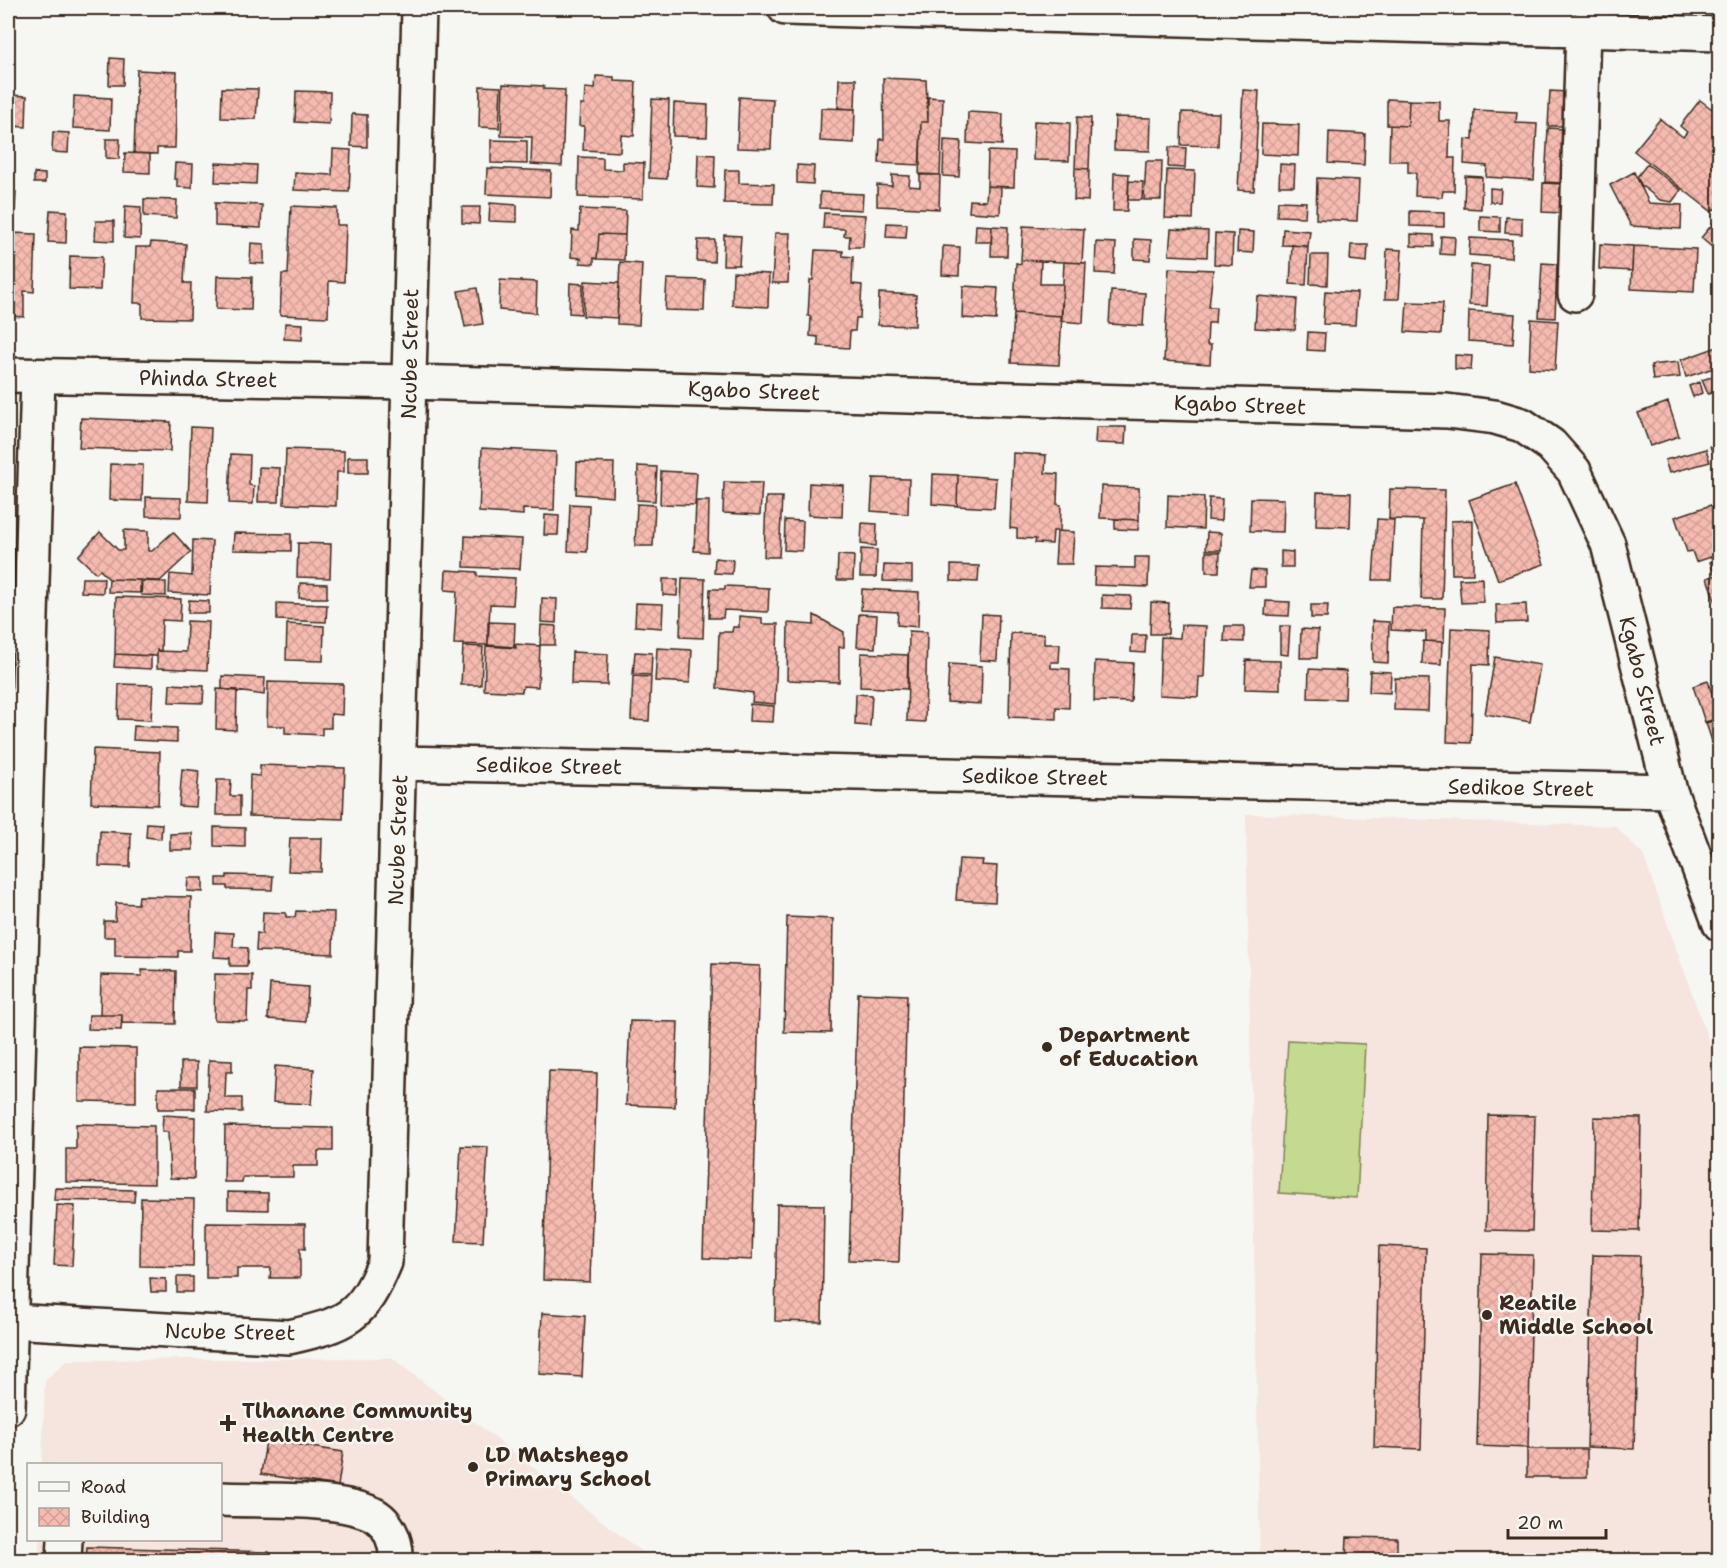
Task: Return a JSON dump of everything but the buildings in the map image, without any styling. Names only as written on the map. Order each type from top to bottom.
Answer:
[{"type":"street","name":"Ncube Street","points":[[10,1321],[289,1337],[333,1324],[357,1312],[372,1294],[385,1262],[419,8]]},
{"type":"street","points":[[784,8],[1220,14],[1719,34]]},
{"type":"street","points":[[1575,294],[1583,28]]},
{"type":"street","name":"Phinda Street","points":[[22,376],[409,382]]},
{"type":"street","points":[[8,1408],[22,376]]},
{"type":"street","name":"Kgabo Street","points":[[409,382],[1447,411],[1495,417],[1522,425],[1551,445],[1574,471],[1608,544],[1670,791],[1719,924]]},
{"type":"street","name":"Sedikoe Street","points":[[400,763],[1670,791]]},
{"type":"street","points":[[222,1499],[338,1504],[370,1512],[388,1527],[397,1547],[396,1560]]},
{"type":"street","points":[[64,1560],[65,1541]]},
{"type":"shaded area","name":"Reatile Middle School","points":[[1246,814],[1615,826],[1643,855],[1719,1070],[1719,1560],[1260,1560]]},
{"type":"shaded area","name":"Tlhanane Community Health Centre","points":[[392,1358],[652,1560],[38,1560],[39,1541],[222,1541],[222,1463],[42,1463],[45,1381],[67,1360]]},
{"type":"green space","points":[[1288,1040],[1365,1044],[1357,1198],[1279,1193]]},
{"type":"place","name":"Department of Education","points":[[1047,1047]]},
{"type":"place","name":"Reatile Middle School","points":[[1487,1315]]},
{"type":"place","name":"Tlhanane Community Health Centre","points":[[228,1423]]},
{"type":"place","name":"LD Matshego Primary School","points":[[473,1467]]}]
